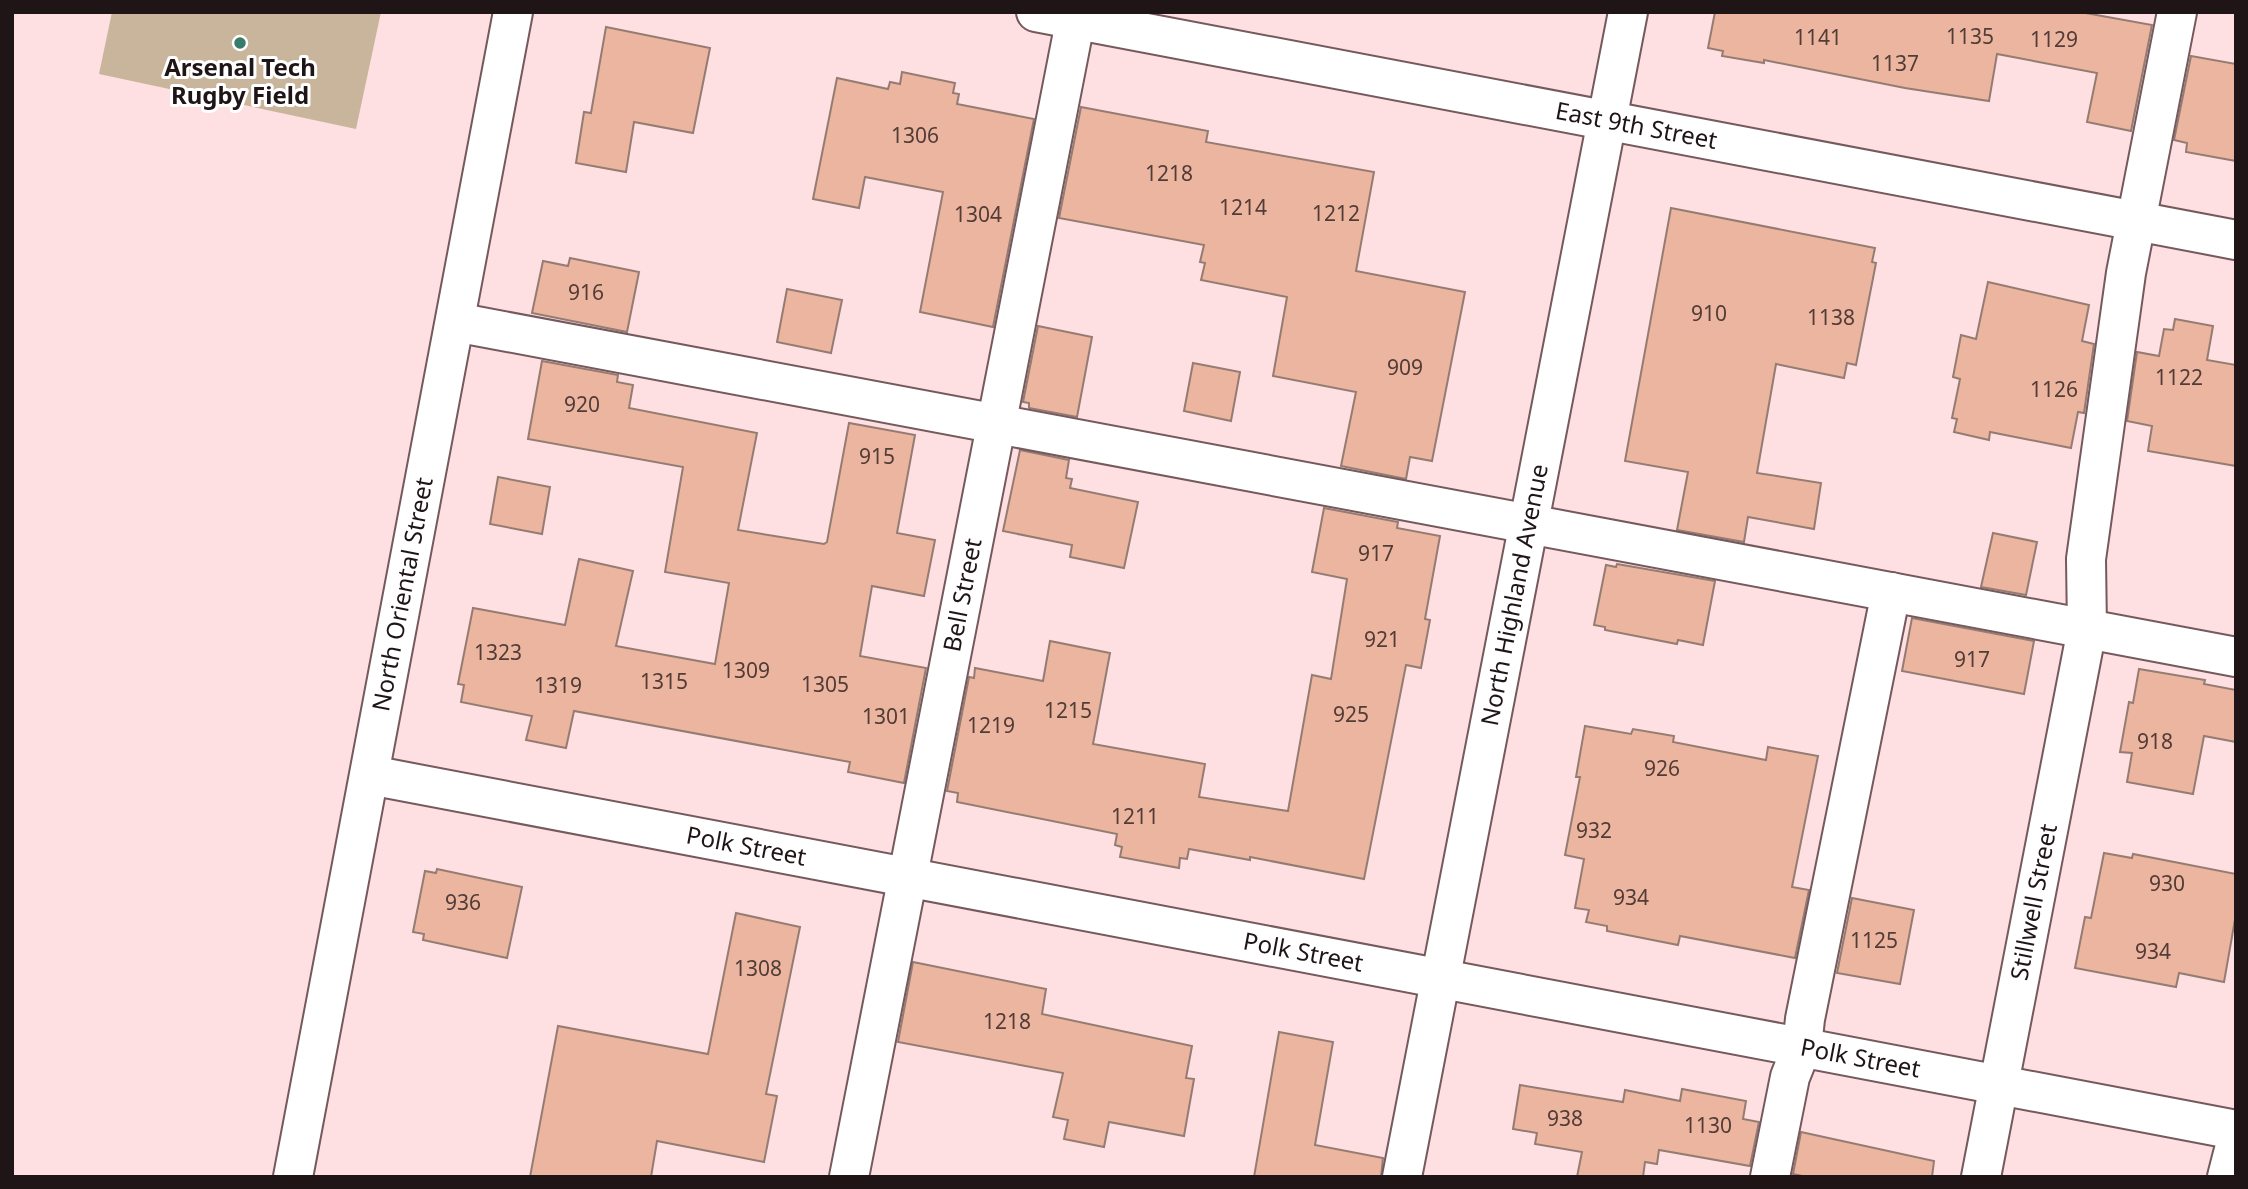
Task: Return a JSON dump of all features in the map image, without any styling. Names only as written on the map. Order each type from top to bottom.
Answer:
[{"type":"street","name":"North Oriental Street","points":[[293,1177],[513,12]]},
{"type":"street","name":"East 9th Street","points":[[1036,12],[1076,16],[2236,240]]},
{"type":"street","name":"North Highland Avenue","points":[[1402,1177],[1628,12]]},
{"type":"street","name":"Stillwell Street","points":[[1981,1177],[2087,629],[2086,559],[2134,221],[2177,12]]},
{"type":"street","name":"Bell Street","points":[[849,1177],[1076,16]]},
{"type":"street","points":[[455,322],[2236,657]]},
{"type":"street","points":[[1770,1177],[1790,1077],[1802,1047],[1805,1019],[1891,592]]},
{"type":"street","name":"Polk Street","points":[[370,775],[2236,1130]]},
{"type":"street","points":[[2227,1177],[2236,1142]]},
{"type":"shaded area","name":"Arsenal Tech Rugby Field","points":[[112,12],[381,12],[356,129],[99,74]]},
{"type":"building","points":[[1715,12],[2080,12],[2152,25],[2131,131],[2087,122],[2097,73],[1997,54],[1989,101],[1905,88],[1764,60],[1764,63],[1722,56],[1723,51],[1708,48]]},
{"type":"building","points":[[606,27],[710,48],[693,133],[634,122],[626,172],[576,163],[584,112],[591,113]]},
{"type":"building","points":[[2191,56],[2236,64],[2236,161],[2186,152],[2187,143],[2174,140]]},
{"type":"building","points":[[902,72],[955,83],[953,93],[959,94],[957,104],[1034,119],[993,327],[920,312],[943,192],[865,177],[859,208],[813,199],[837,78],[888,89],[890,82],[900,84]]},
{"type":"building","points":[[1081,107],[1208,131],[1206,142],[1374,172],[1356,271],[1465,292],[1432,461],[1410,457],[1406,479],[1341,466],[1356,392],[1273,376],[1287,297],[1201,280],[1205,263],[1200,262],[1204,245],[1059,218]]},
{"type":"building","points":[[1671,208],[1875,248],[1872,262],[1876,263],[1856,365],[1847,363],[1844,378],[1776,364],[1757,473],[1821,483],[1814,529],[1748,517],[1744,542],[1677,530],[1688,472],[1625,461]]},
{"type":"building","points":[[570,258],[639,272],[627,332],[532,313],[543,261],[568,266]]},
{"type":"building","points":[[1988,282],[2089,305],[2082,341],[2094,344],[2084,413],[2078,412],[2071,448],[1990,432],[1989,440],[1954,432],[1957,419],[1952,418],[1960,379],[1953,377],[1961,335],[1976,339]]},
{"type":"building","points":[[787,289],[842,300],[831,353],[777,342]]},
{"type":"building","points":[[2175,319],[2213,326],[2207,360],[2236,365],[2236,466],[2148,451],[2152,426],[2127,421],[2137,352],[2159,356],[2164,329],[2173,330]]},
{"type":"building","points":[[1038,326],[1092,337],[1077,417],[1029,408],[1029,403],[1023,402]]},
{"type":"building","points":[[542,361],[618,375],[617,382],[633,385],[629,408],[757,433],[738,530],[824,544],[827,542],[849,423],[915,435],[897,533],[935,540],[924,596],[872,586],[860,656],[926,668],[904,783],[848,772],[850,762],[574,711],[566,748],[526,740],[532,716],[461,702],[464,685],[458,684],[473,608],[565,625],[579,559],[633,571],[616,646],[715,664],[729,583],[665,572],[683,467],[528,439]]},
{"type":"building","points":[[1193,363],[1240,372],[1231,421],[1184,411]]},
{"type":"building","points":[[1020,450],[1069,460],[1066,478],[1072,479],[1070,488],[1138,502],[1124,568],[1070,557],[1072,545],[1003,531]]},
{"type":"building","points":[[498,477],[550,487],[542,534],[490,524]]},
{"type":"building","points":[[1324,508],[1398,522],[1397,528],[1440,536],[1425,619],[1430,620],[1421,668],[1406,665],[1364,879],[1250,857],[1250,860],[1189,849],[1187,859],[1180,858],[1179,868],[1120,857],[1122,847],[1115,845],[1117,834],[957,802],[958,793],[947,791],[969,677],[974,678],[975,668],[1043,681],[1050,641],[1110,653],[1093,744],[1205,764],[1199,797],[1288,811],[1312,675],[1331,679],[1347,579],[1312,572]]},
{"type":"building","points":[[1993,533],[2037,542],[2026,595],[1981,587]]},
{"type":"building","points":[[1617,564],[1715,581],[1703,645],[1678,640],[1677,644],[1605,630],[1605,627],[1594,625],[1606,565],[1616,567]]},
{"type":"building","points":[[1912,618],[2034,641],[2024,694],[1902,671]]},
{"type":"building","points":[[2139,669],[2205,680],[2204,684],[2236,690],[2236,742],[2204,736],[2193,794],[2127,782],[2132,753],[2120,752],[2129,702],[2133,703]]},
{"type":"building","points":[[1585,726],[1631,734],[1633,729],[1674,736],[1673,742],[1766,760],[1768,747],[1818,756],[1792,887],[1809,890],[1795,958],[1680,936],[1678,945],[1607,931],[1607,926],[1586,922],[1589,910],[1575,908],[1584,859],[1565,855],[1580,777],[1576,777]]},
{"type":"building","points":[[2104,853],[2132,858],[2133,854],[2236,874],[2236,914],[2224,982],[2179,973],[2176,987],[2075,968],[2085,917],[2091,918]]},
{"type":"building","points":[[437,869],[522,887],[507,958],[423,940],[424,934],[413,932],[425,871],[436,873]]},
{"type":"building","points":[[1852,898],[1914,910],[1900,984],[1837,973]]},
{"type":"building","points":[[736,913],[800,927],[766,1094],[777,1096],[764,1162],[657,1141],[651,1177],[530,1177],[558,1026],[708,1054]]},
{"type":"building","points":[[913,962],[1046,989],[1042,1014],[1192,1046],[1186,1078],[1194,1079],[1184,1136],[1109,1122],[1104,1147],[1064,1139],[1068,1120],[1053,1117],[1063,1073],[898,1042]]},
{"type":"building","points":[[1279,1032],[1333,1042],[1315,1145],[1383,1158],[1381,1177],[1254,1177]]},
{"type":"building","points":[[1520,1085],[1623,1102],[1625,1090],[1680,1101],[1682,1089],[1746,1101],[1743,1119],[1759,1122],[1750,1166],[1659,1150],[1657,1164],[1645,1162],[1643,1177],[1577,1177],[1582,1152],[1535,1144],[1537,1133],[1513,1129]]},
{"type":"building","points":[[1801,1132],[1934,1161],[1932,1177],[1807,1177],[1793,1174]]},
{"type":"place","name":"Arsenal Tech Rugby Field","points":[[240,43]]}]
